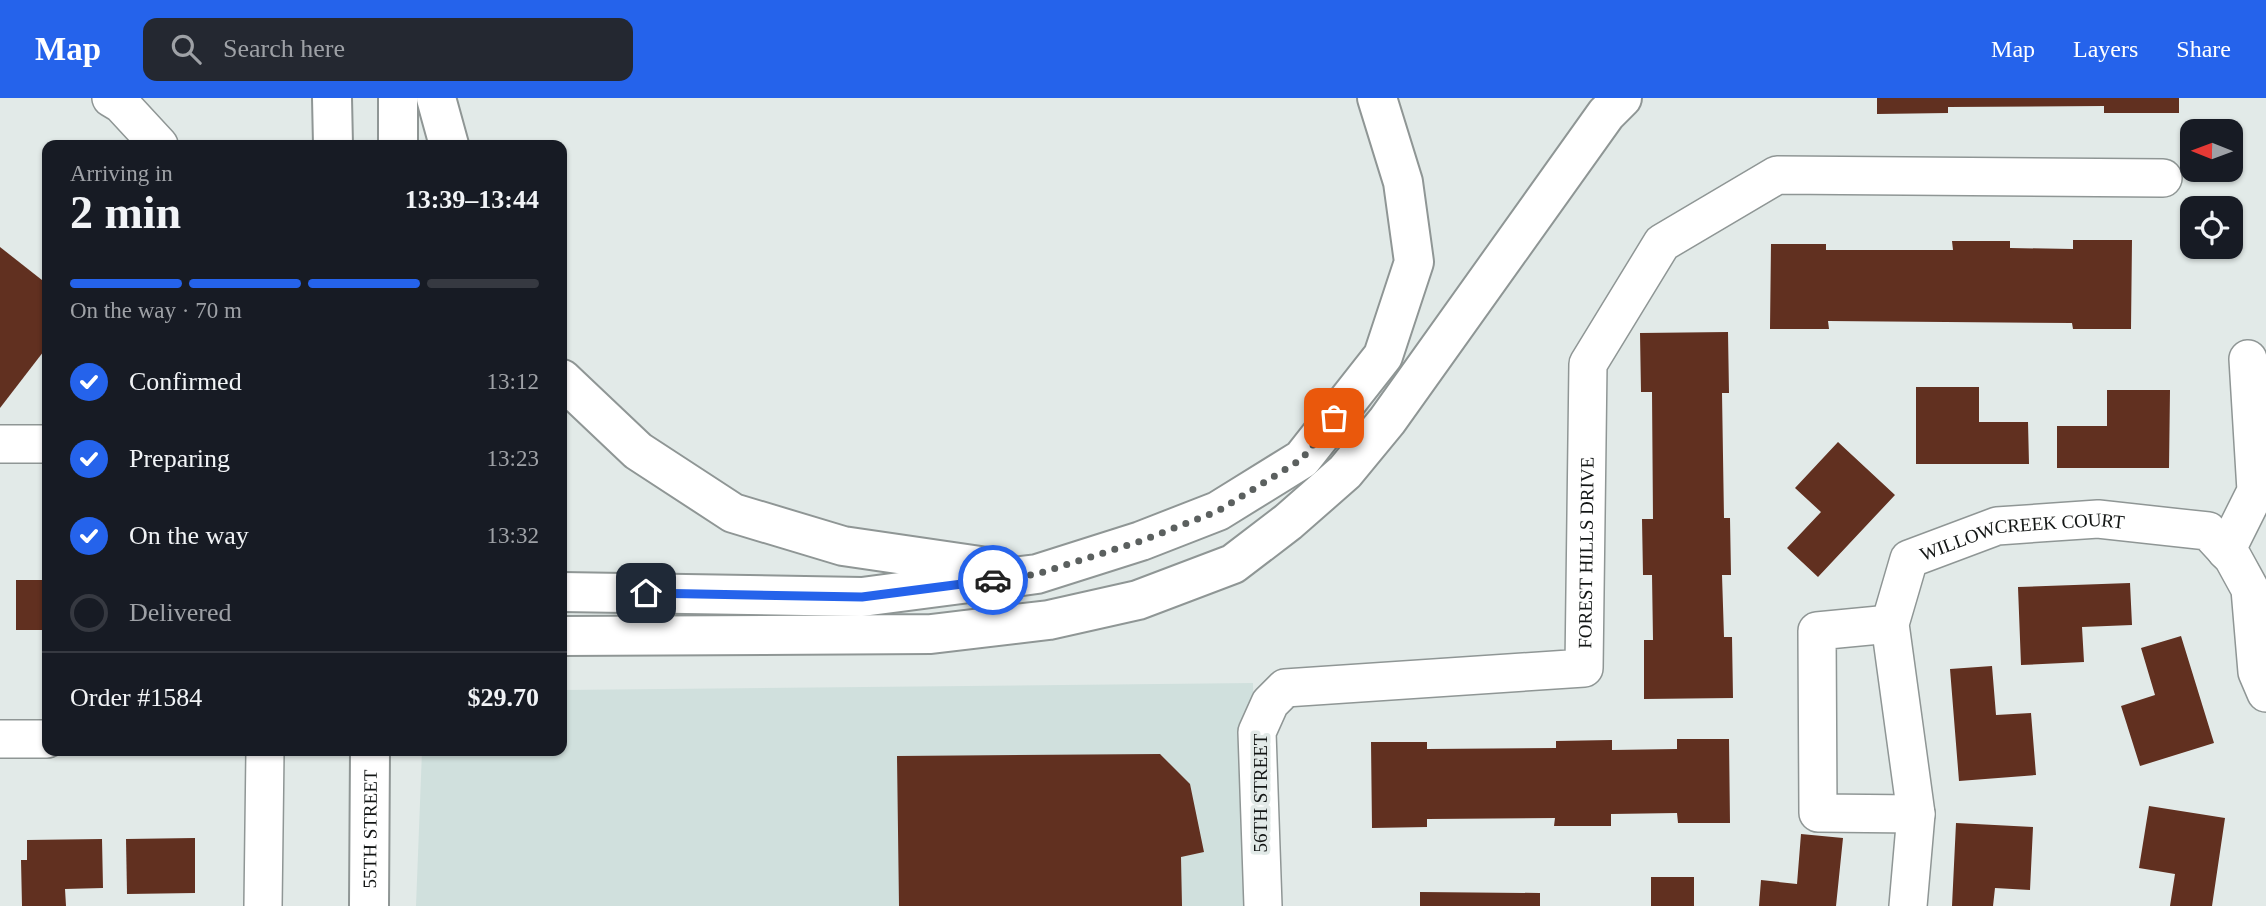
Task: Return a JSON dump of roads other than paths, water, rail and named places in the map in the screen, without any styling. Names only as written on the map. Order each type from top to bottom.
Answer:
[{"type":"main road","points":[[332,98],[333,140]]},
{"type":"main road","points":[[398,98],[398,140]]},
{"type":"main road","points":[[436,98],[448,140]]},
{"type":"main road","points":[[567,592],[862,597],[1037,574],[1141,541],[1218,511],[1302,459],[1383,356],[1414,262],[1403,181],[1377,98]]},
{"type":"main road","points":[[567,636],[931,634],[1049,620],[1138,600],[1233,564],[1288,522],[1345,472],[1387,421],[1606,114],[1622,98]]},
{"type":"main road","points":[[567,384],[638,452],[733,513],[843,547],[1037,574]]},
{"type":"main road","name":"55TH STREET","points":[[369,906],[370,756]]},
{"type":"street","points":[[118,100],[154,140]]},
{"type":"street","name":"FOREST HILLS DRIVE","points":[[1285,688],[1584,668],[1588,364],[1662,243],[1777,175],[2163,178]]},
{"type":"street","points":[[2226,551],[2256,491],[2248,359]]},
{"type":"street","points":[[0,444],[42,444]]},
{"type":"street","name":"WILLOWCREEK COURT","points":[[1908,906],[1916,814],[1889,624],[1909,559],[1997,526],[2098,519],[2207,531],[2233,558],[2250,589],[2257,672],[2266,693]]},
{"type":"street","points":[[1889,624],[1817,631],[1818,813],[1916,814]]},
{"type":"street","name":"56TH STREET","points":[[1263,906],[1257,732],[1270,703],[1285,688]]},
{"type":"street","points":[[0,738],[42,738]]},
{"type":"street","points":[[263,906],[265,756]]}]
